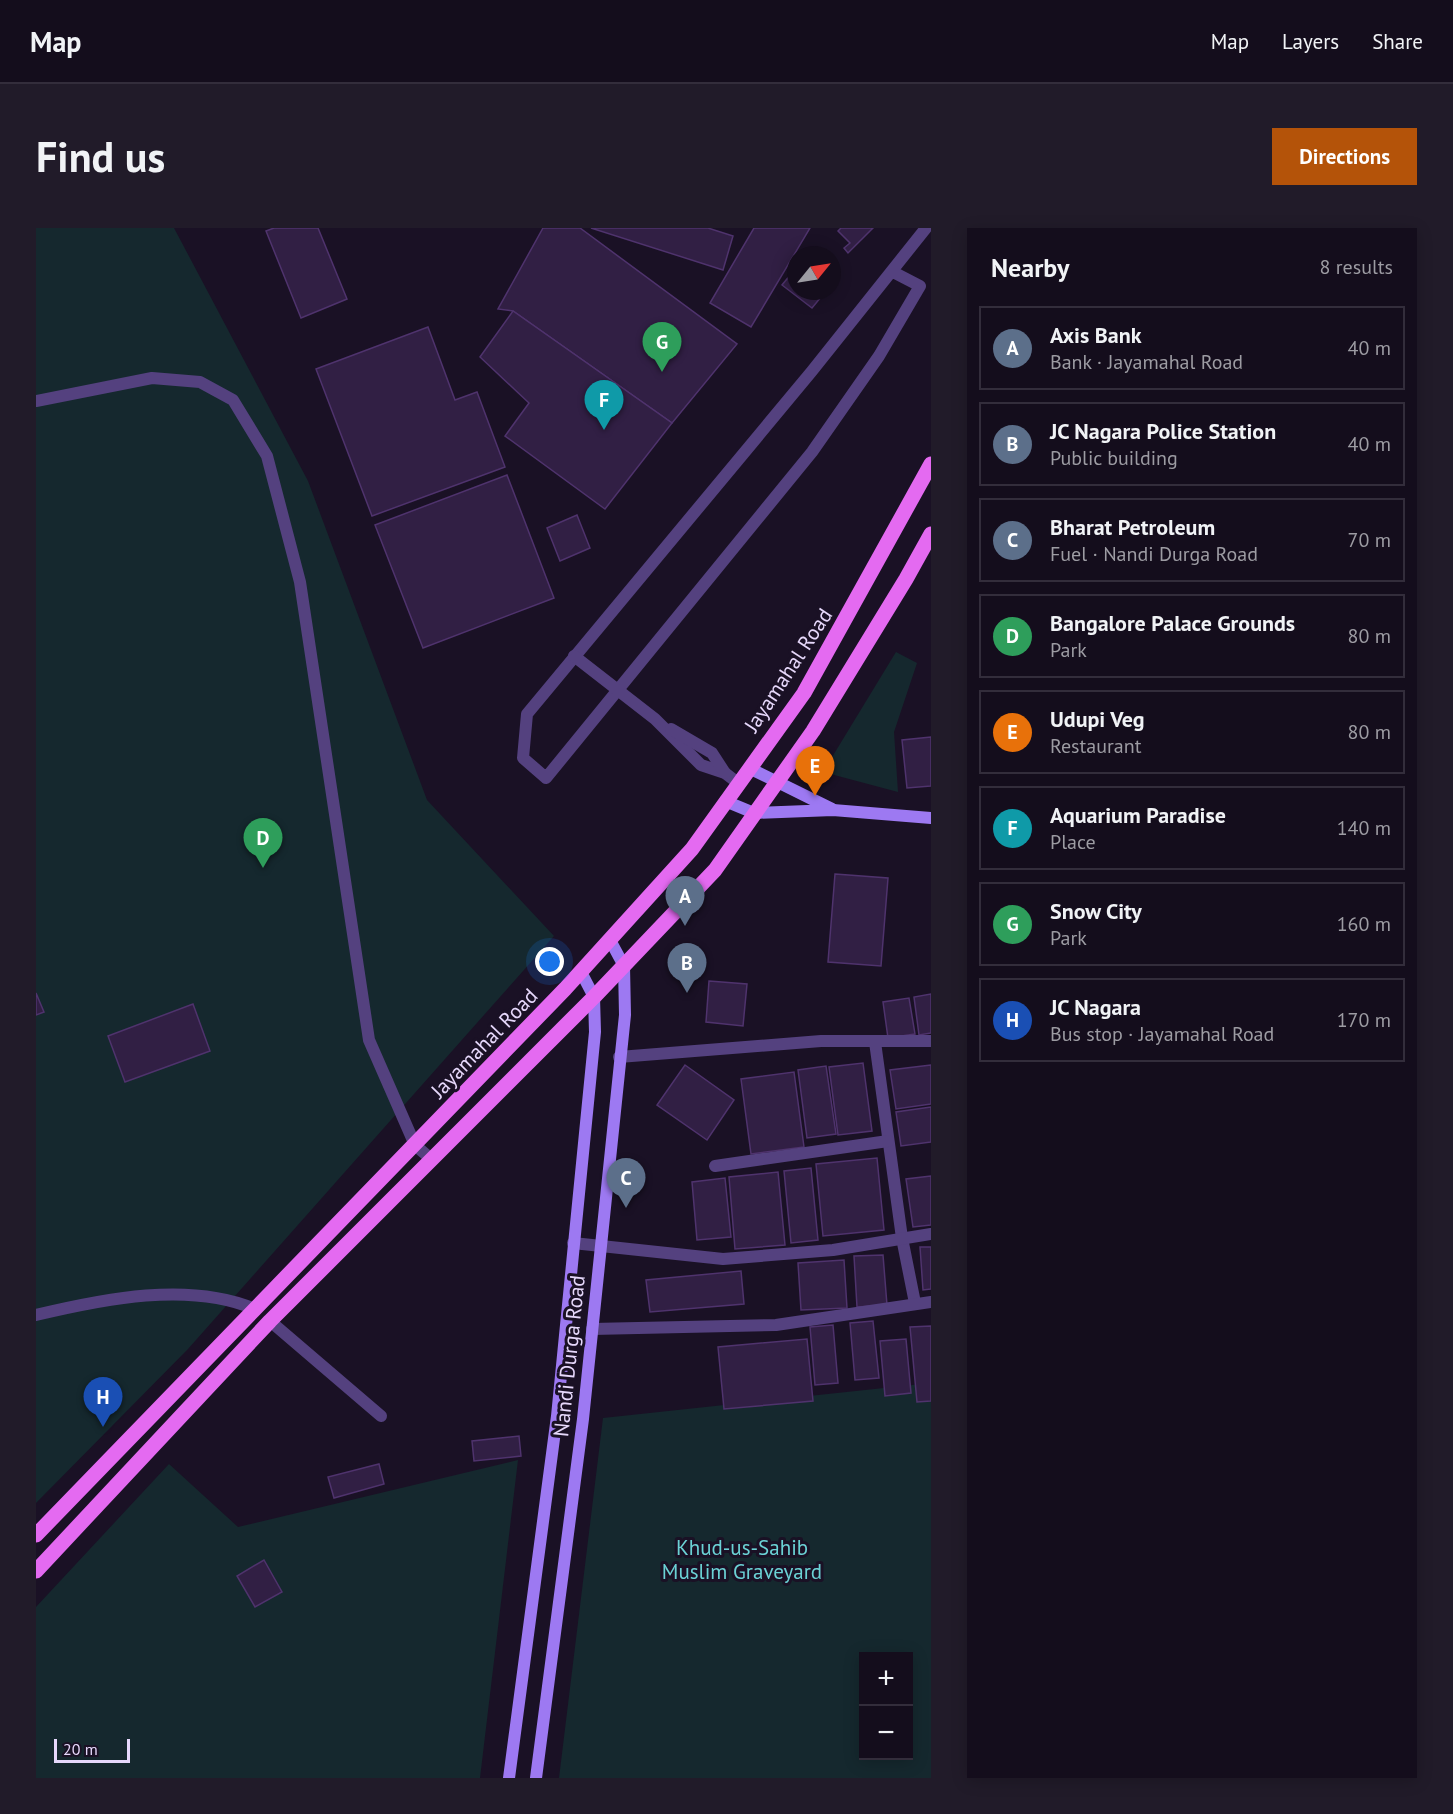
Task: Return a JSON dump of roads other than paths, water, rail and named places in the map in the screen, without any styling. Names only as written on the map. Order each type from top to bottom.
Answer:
[{"type":"main road","name":"Jayamahal Road","points":[[36,1535],[581,972],[692,849],[804,693],[931,464]]},
{"type":"main road","name":"Jayamahal Road","points":[[36,1571],[270,1321],[594,997],[715,870],[819,721],[931,534]]},
{"type":"main road","points":[[749,768],[833,810]]},
{"type":"main road","points":[[725,801],[754,813],[833,810],[931,818]]},
{"type":"main road","name":"Nandi Durga Road","points":[[536,1778],[583,1419],[625,1015],[624,966],[610,940]]},
{"type":"main road","name":"Nandi Durga Road","points":[[509,1778],[557,1416],[595,1032],[594,997],[581,972]]},
{"type":"street","points":[[893,272],[920,286],[879,356],[812,452],[546,778],[523,758],[527,714],[893,272],[926,228]]},
{"type":"street","points":[[36,401],[152,378],[200,382],[233,400],[267,456],[300,582],[369,1040],[415,1145],[431,1159]]},
{"type":"street","points":[[574,656],[655,719],[701,765],[725,772],[738,783]]},
{"type":"street","points":[[619,1057],[821,1041],[931,1041]]},
{"type":"street","points":[[875,1042],[902,1238],[915,1303]]},
{"type":"street","points":[[715,1166],[888,1141]]},
{"type":"street","points":[[573,1243],[723,1259],[833,1250],[931,1234]]},
{"type":"street","points":[[36,1315],[86,1303],[130,1297],[215,1297],[255,1309]]},
{"type":"street","points":[[592,1329],[776,1325],[931,1302]]},
{"type":"street","points":[[270,1321],[381,1416]]},
{"type":"place","name":"Snow City","points":[[662,372]]},
{"type":"place","name":"Aquarium Paradise","points":[[604,430]]},
{"type":"place","name":"Udupi Veg","points":[[815,796]]},
{"type":"place","name":"Bangalore Palace Grounds","points":[[263,868]]},
{"type":"place","name":"Axis Bank","points":[[685,926]]},
{"type":"place","name":"JC Nagara Police Station","points":[[687,993]]},
{"type":"place","name":"Bharat Petroleum","points":[[626,1208]]},
{"type":"place","name":"JC Nagara","points":[[103,1427]]},
{"type":"park label","name":"Khud-us-Sahib Muslim Graveyard","points":[[742,1559]]}]
